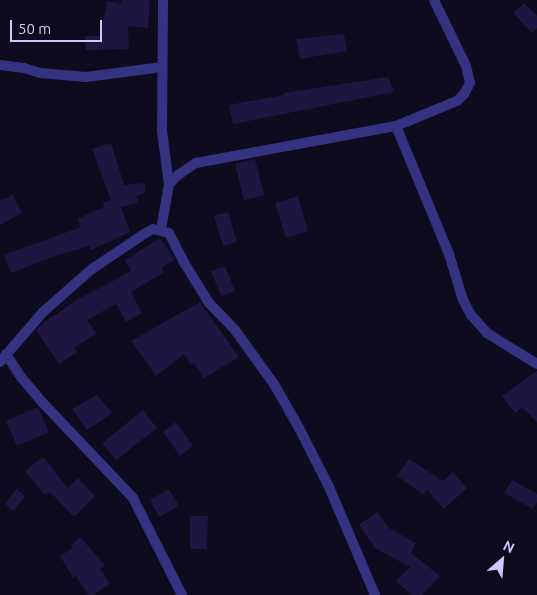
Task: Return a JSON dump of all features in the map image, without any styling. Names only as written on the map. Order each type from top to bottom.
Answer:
[{"type":"street","points":[[161,230],[169,184],[162,131],[163,0]]},
{"type":"street","points":[[169,184],[178,175],[196,163],[396,126],[457,101],[464,94],[470,82],[459,49],[434,0]]},
{"type":"street","points":[[0,65],[24,68],[40,73],[86,77],[162,67]]},
{"type":"street","points":[[396,126],[449,254],[463,300],[471,315],[487,333],[537,364]]},
{"type":"street","points":[[182,595],[133,498],[3,358],[43,312],[92,269],[153,229],[169,233],[173,238],[185,264],[209,303],[235,330],[274,384],[295,420],[329,487],[375,595]]},
{"type":"building","points":[[122,0],[150,0],[148,28],[128,26],[129,49],[86,50],[85,36],[100,36],[107,1],[121,4]]},
{"type":"building","points":[[524,3],[537,16],[537,28],[532,33],[513,13]]},
{"type":"building","points":[[344,34],[347,51],[300,59],[296,39]]},
{"type":"building","points":[[388,77],[394,92],[233,124],[229,105],[284,95],[284,93]]},
{"type":"building","points":[[111,143],[124,185],[145,183],[145,193],[136,196],[138,203],[121,207],[130,232],[91,250],[89,246],[61,254],[11,273],[4,255],[81,227],[77,219],[104,207],[103,203],[111,200],[92,149]]},
{"type":"building","points":[[255,159],[264,195],[244,200],[235,164]]},
{"type":"building","points":[[13,195],[22,213],[0,225],[0,201]]},
{"type":"building","points":[[298,196],[308,231],[286,238],[275,203]]},
{"type":"building","points":[[228,212],[237,242],[223,246],[214,216]]},
{"type":"building","points":[[160,238],[175,260],[161,268],[164,272],[131,292],[142,313],[126,322],[116,304],[87,320],[96,334],[74,348],[77,352],[59,364],[36,330],[78,299],[128,273],[131,270],[125,260]]},
{"type":"building","points":[[225,266],[235,291],[221,296],[211,271]]},
{"type":"building","points":[[200,302],[239,357],[204,378],[194,363],[191,365],[184,354],[156,376],[131,341]]},
{"type":"building","points":[[537,371],[537,422],[522,407],[515,413],[502,396]]},
{"type":"building","points":[[97,395],[112,413],[87,430],[72,409]]},
{"type":"building","points":[[38,407],[49,432],[17,446],[6,421]]},
{"type":"building","points":[[143,410],[157,428],[116,460],[102,443]]},
{"type":"building","points":[[176,422],[193,446],[180,456],[163,432]]},
{"type":"building","points":[[43,457],[68,488],[78,478],[95,496],[74,517],[50,492],[45,495],[25,471]]},
{"type":"building","points":[[409,459],[443,481],[453,472],[467,488],[444,509],[427,490],[423,494],[397,476]]},
{"type":"building","points":[[512,480],[537,494],[537,502],[533,509],[504,493]]},
{"type":"building","points":[[16,489],[25,496],[14,511],[5,504]]},
{"type":"building","points":[[169,489],[179,506],[159,517],[150,500]]},
{"type":"building","points":[[377,512],[389,528],[416,543],[411,553],[440,576],[422,595],[412,595],[396,581],[410,567],[375,548],[359,525]]},
{"type":"building","points":[[190,516],[208,516],[207,549],[190,549]]},
{"type":"building","points":[[80,537],[105,565],[100,569],[110,584],[93,595],[88,595],[76,576],[73,578],[60,556],[73,548],[71,546]]}]
